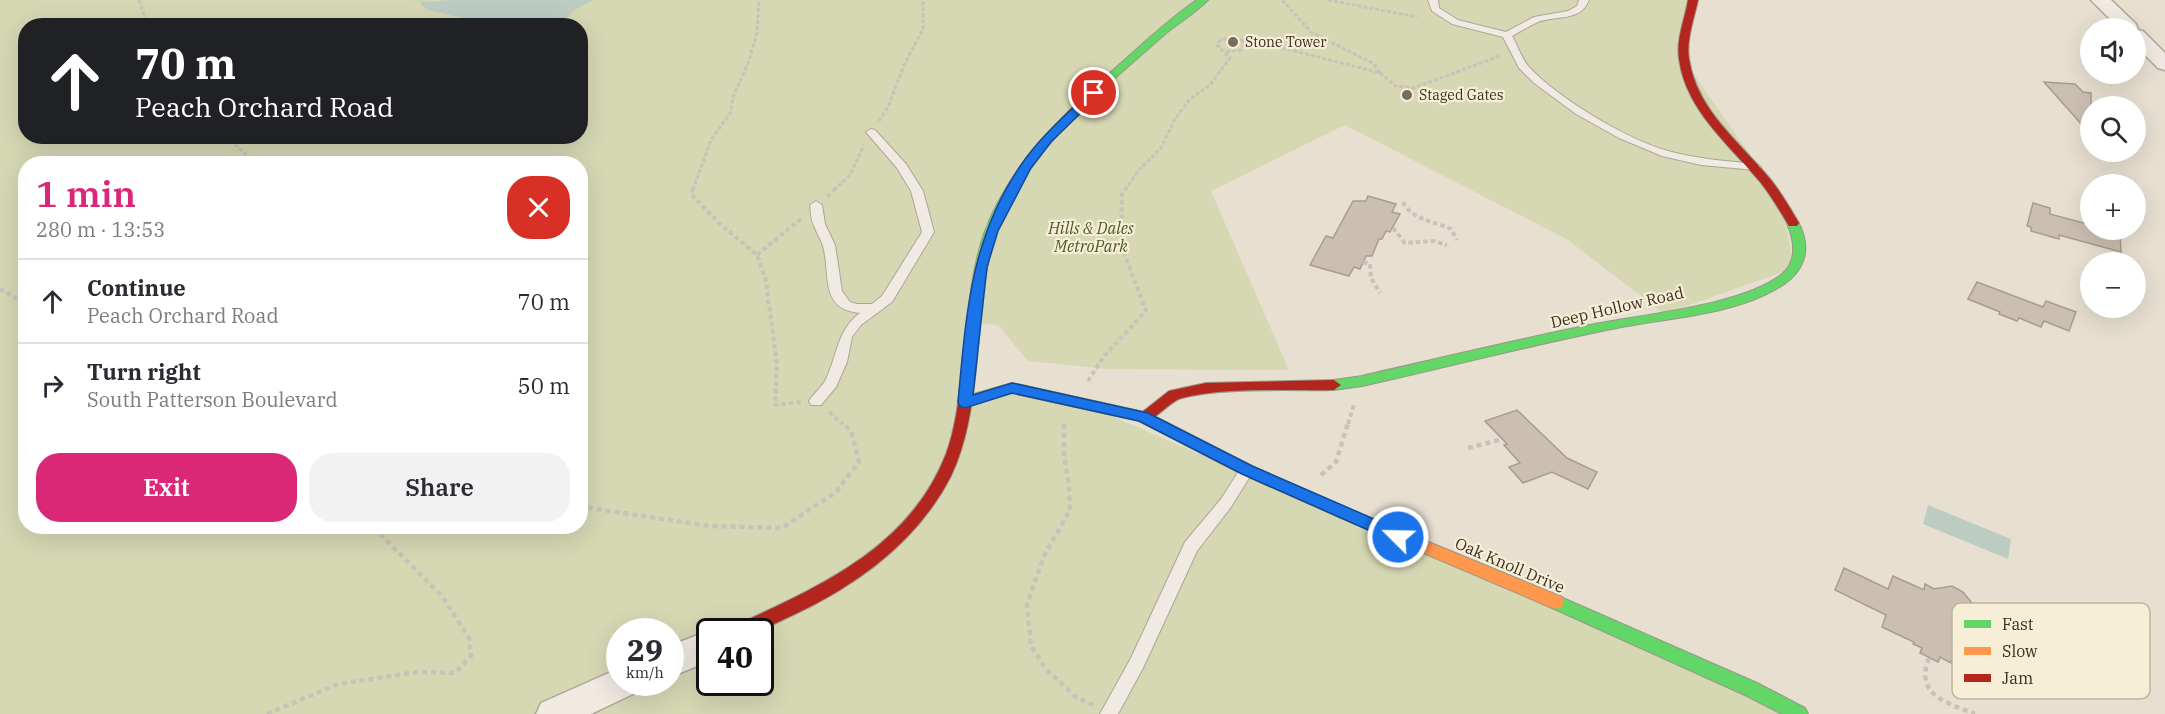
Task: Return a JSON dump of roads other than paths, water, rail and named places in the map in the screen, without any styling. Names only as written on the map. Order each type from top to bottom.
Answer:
[{"type":"street","points":[[768,618],[825,591],[860,568],[892,541],[920,509],[953,454],[965,402],[972,322],[981,267],[999,213],[1025,167],[1078,108],[1175,20],[1203,0]]},
{"type":"street","name":"Deep Hollow Road","points":[[1143,417],[1174,395],[1206,388],[1325,386],[1362,381],[1684,310],[1760,291],[1780,282],[1794,268],[1800,251],[1791,216],[1755,167],[1704,109],[1685,73],[1684,43],[1693,0]]},
{"type":"street","points":[[2100,0],[2119,18]]},
{"type":"street","points":[[2146,38],[2165,44]]},
{"type":"street","points":[[2146,45],[2165,64]]},
{"type":"street","name":"Oak Knoll Drive","points":[[965,402],[1012,388],[1075,400],[1143,417],[1301,495],[1611,625],[1751,689],[1799,714]]},
{"type":"street","points":[[554,714],[606,690]]},
{"type":"lane","points":[[1433,0],[1435,9],[1455,22],[1507,35],[1537,20],[1571,13],[1581,8],[1584,0]]},
{"type":"lane","points":[[1507,35],[1524,68],[1538,81],[1580,112],[1623,136],[1662,153],[1701,162],[1755,167]]},
{"type":"lane","points":[[816,401],[831,384],[840,362],[846,336],[856,322],[887,299],[928,232],[917,191],[902,166],[871,132]]},
{"type":"lane","points":[[816,206],[819,224],[829,244],[834,286],[839,300],[844,306],[858,309],[874,308]]},
{"type":"lane","points":[[1109,713],[1137,663],[1191,547],[1226,503],[1247,470]]},
{"type":"place","name":"Stone Tower","points":[[1233,42]]},
{"type":"place","name":"Staged Gates","points":[[1407,95]]},
{"type":"park label","name":"Hills & Dales MetroPark","points":[[1091,237]]}]
